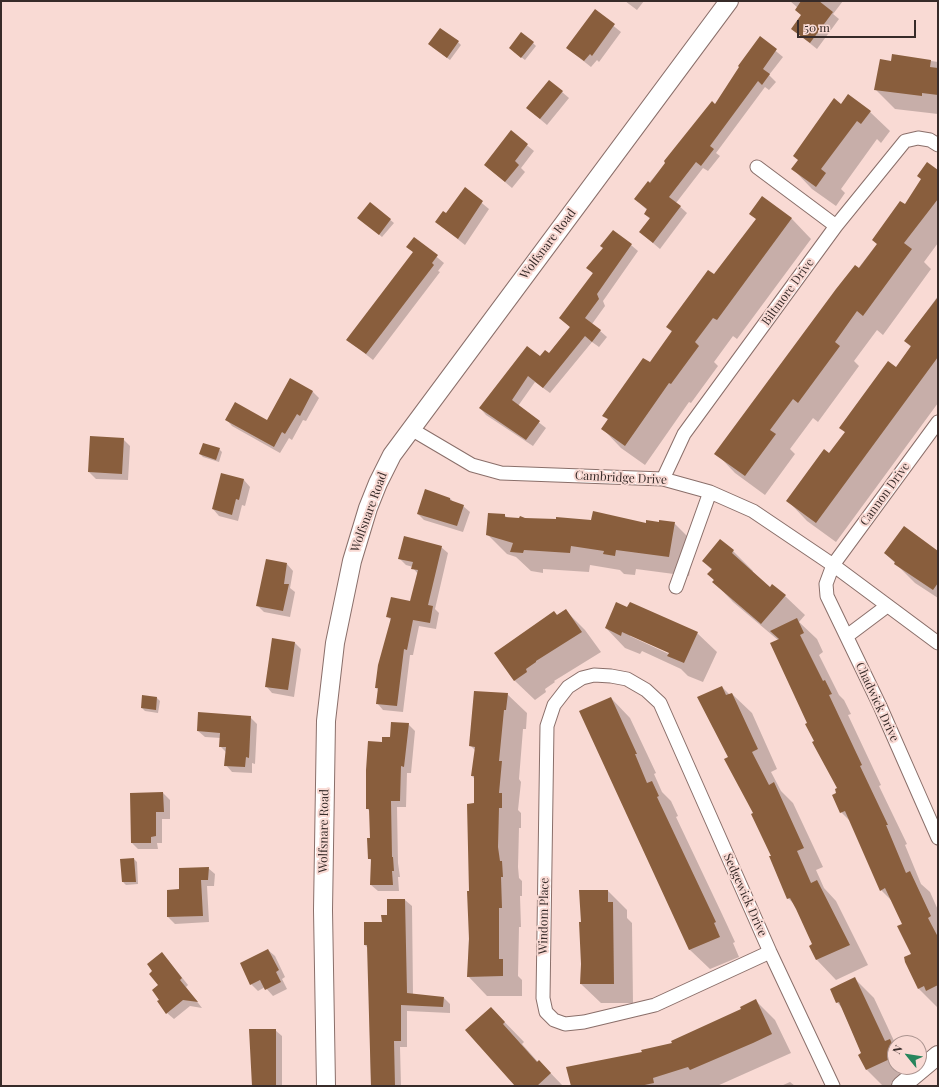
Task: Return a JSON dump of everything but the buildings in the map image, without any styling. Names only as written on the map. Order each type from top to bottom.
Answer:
[{"type":"street","name":"Wolfsnare Road","points":[[326,1086],[322,910],[326,721],[336,643],[352,561],[368,508],[378,483],[392,455],[729,1]]},
{"type":"street","name":"Biltmore Drive","points":[[663,478],[684,434],[836,226],[905,141],[918,138],[930,140],[938,145]]},
{"type":"street","points":[[757,167],[836,226]]},
{"type":"street","name":"Cannon Drive","points":[[832,565],[938,422]]},
{"type":"street","name":"Cambridge Drive","points":[[411,429],[472,464],[501,473],[663,478],[710,492],[753,511],[832,565],[938,643]]},
{"type":"street","points":[[676,587],[710,492]]},
{"type":"street","name":"Chadwick Drive","points":[[832,565],[826,584],[827,596],[880,706],[938,838]]},
{"type":"street","points":[[847,636],[888,606]]},
{"type":"street","name":"Windom Place","points":[[660,703],[646,690],[627,679],[594,675],[582,678],[568,687],[554,704],[547,726],[543,998],[546,1012],[554,1020],[565,1024],[584,1022],[655,1005],[770,952]]},
{"type":"street","name":"Sedgewick Drive","points":[[660,703],[770,952],[833,1086]]},
{"type":"street","points":[[901,1086],[938,1055]]}]
